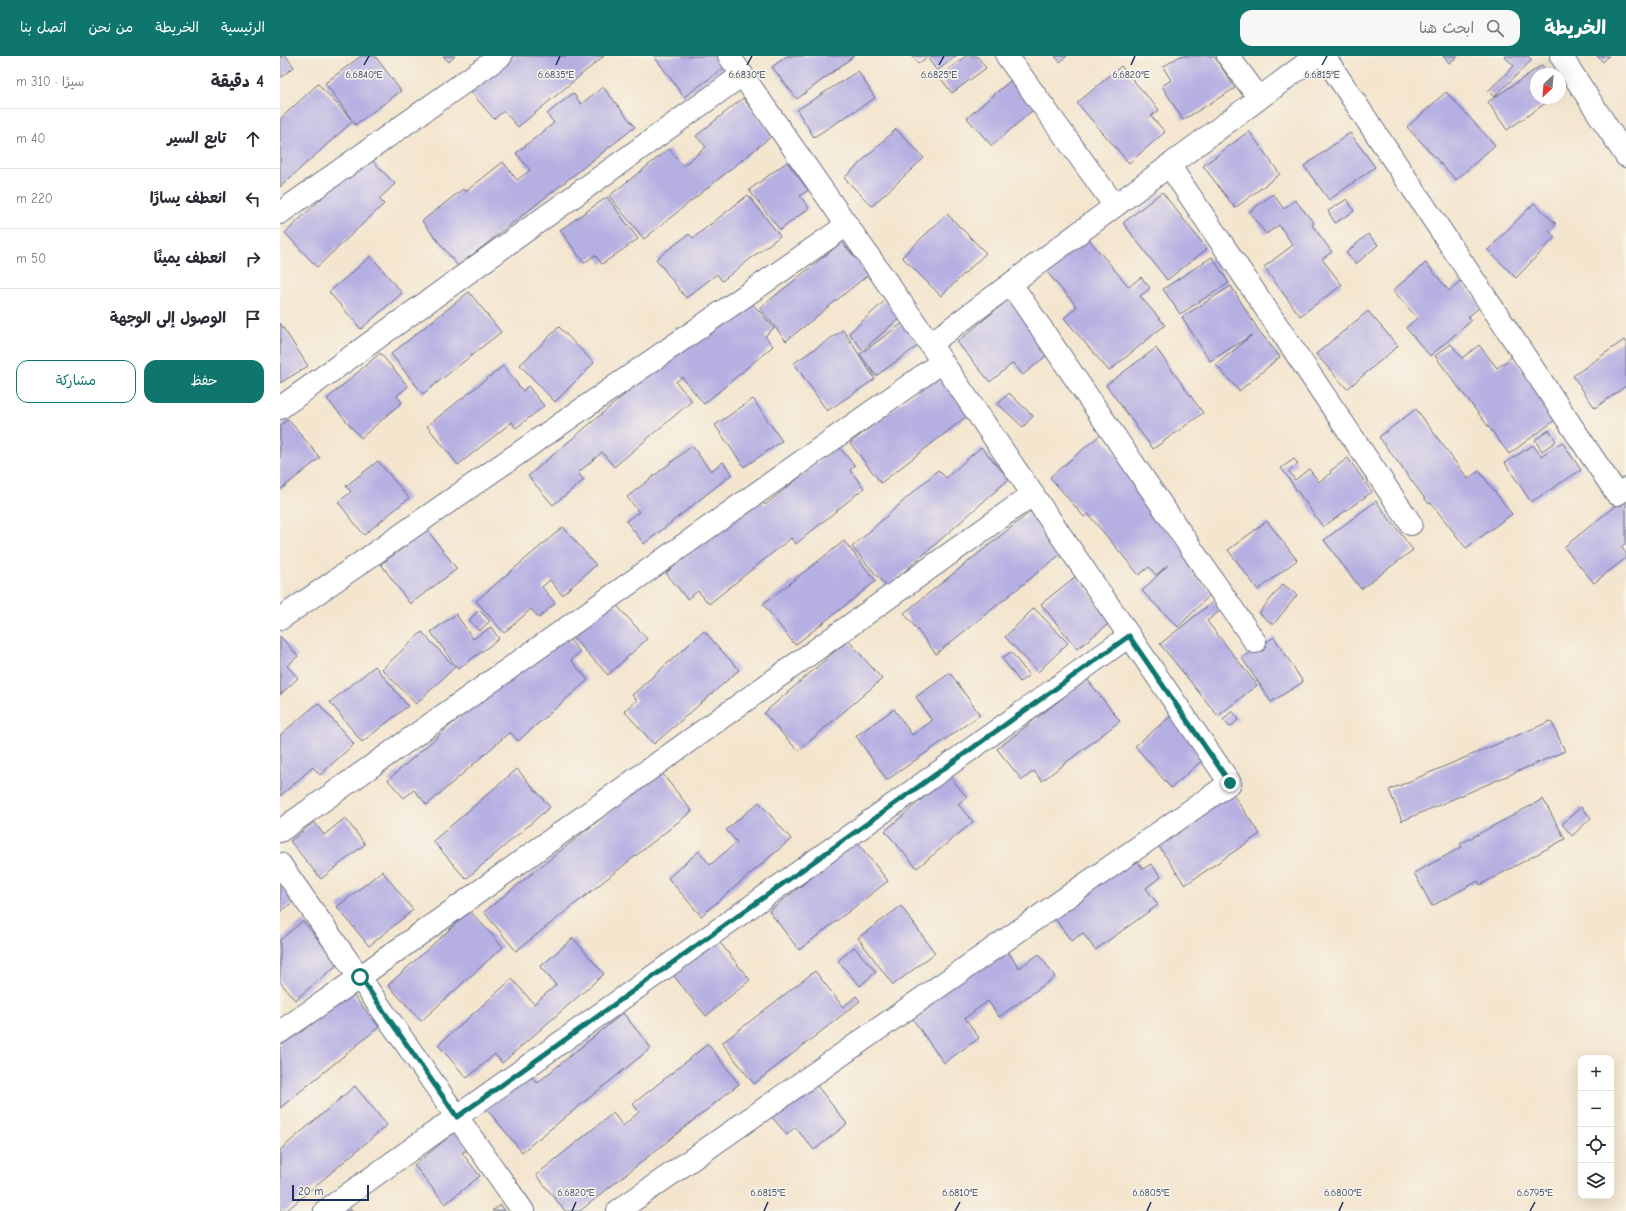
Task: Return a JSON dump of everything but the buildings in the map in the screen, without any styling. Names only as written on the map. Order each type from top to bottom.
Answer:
[{"type":"street","points":[[280,213],[501,56]]},
{"type":"street","points":[[618,1211],[1230,783],[936,353],[729,56]]},
{"type":"street","points":[[1007,56],[1115,206]]},
{"type":"street","points":[[1228,56],[1259,98]]},
{"type":"street","points":[[280,831],[936,353],[1011,284],[1316,56]]},
{"type":"street","points":[[1324,56],[1617,494],[1626,489]]},
{"type":"street","points":[[1561,56],[1626,156]]},
{"type":"street","points":[[280,408],[742,75]]},
{"type":"street","points":[[1169,165],[1411,524]]},
{"type":"street","points":[[280,619],[847,225]]},
{"type":"street","points":[[1011,284],[1255,642]]},
{"type":"street","points":[[280,1032],[360,977],[1033,494]]},
{"type":"street","points":[[325,1211],[1129,636]]},
{"type":"street","points":[[280,864],[523,1211]]},
{"type":"route","points":[[360,977],[457,1117],[1129,636],[1230,783]]}]
